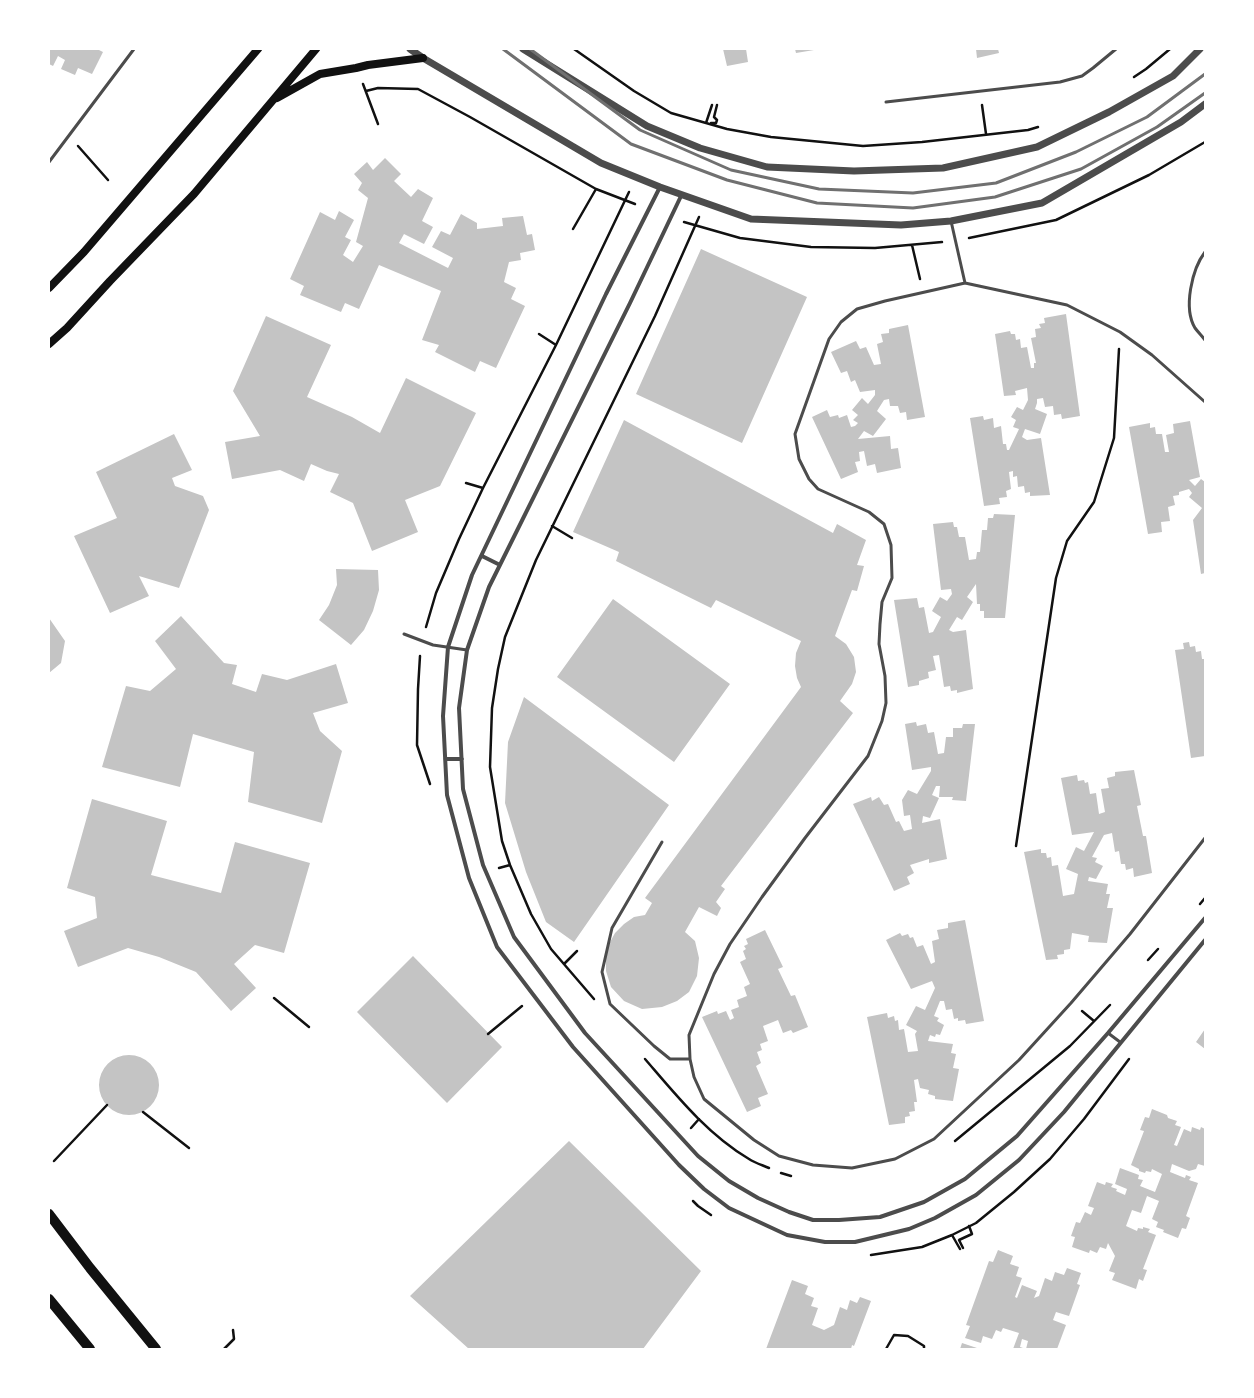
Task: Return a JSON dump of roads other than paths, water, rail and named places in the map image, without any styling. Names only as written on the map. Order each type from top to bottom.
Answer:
[{"type":"main road","points":[[49,344],[67,328],[194,194],[316,49]]},
{"type":"main road","points":[[49,288],[84,252],[255,51]]},
{"type":"main road","points":[[273,100],[320,74],[368,65],[423,58]]},
{"type":"main road","points":[[49,1214],[90,1268],[156,1349]]},
{"type":"main road","points":[[49,1299],[90,1349]]},
{"type":"street","points":[[410,49],[601,163],[660,187],[751,219],[901,225],[951,221],[1042,203],[1181,122],[1205,104]]},
{"type":"street","points":[[523,49],[647,126],[700,148],[767,167],[854,171],[943,168],[1037,147],[1108,112],[1172,76],[1200,49]]},
{"type":"street","points":[[660,187],[603,301],[472,575],[448,647],[443,716],[447,795],[469,878],[497,947],[573,1047],[679,1165],[704,1189],[729,1208],[787,1234],[825,1242],[855,1242],[909,1229],[935,1218],[976,1195],[1019,1160],[1064,1112],[1205,940]]},
{"type":"street","points":[[682,194],[489,587],[468,650],[459,708],[463,789],[483,865],[514,937],[585,1033],[698,1156],[729,1181],[758,1198],[789,1212],[813,1220],[839,1220],[880,1217],[924,1202],[965,1179],[1017,1136],[1205,918]]},
{"type":"street","points":[[482,556],[500,565]]},
{"type":"street","points":[[445,760],[462,759]]},
{"type":"lane","points":[[49,162],[134,49]]},
{"type":"lane","points":[[886,102],[1060,82],[1082,76],[1116,49]]},
{"type":"lane","points":[[951,221],[965,283]]},
{"type":"lane","points":[[1205,252],[1200,258],[1192,280],[1190,310],[1194,327],[1205,340]]},
{"type":"lane","points":[[1205,402],[1152,355],[1120,332],[1067,305],[965,283],[885,301],[857,309],[841,322],[829,339],[795,434],[799,459],[813,484],[818,489],[869,512],[884,524],[891,546],[892,578],[882,602],[879,644],[885,676],[886,703],[882,721],[868,756],[805,838],[730,944],[714,974],[689,1035],[690,1059],[694,1077],[704,1099],[754,1140],[778,1156],[813,1165],[852,1168],[895,1159],[934,1140],[1019,1060],[1130,934],[1205,838]]},
{"type":"lane","points":[[404,634],[432,645],[468,650]]},
{"type":"lane","points":[[662,842],[612,928],[602,972],[610,1004],[654,1046],[670,1059],[690,1059]]},
{"type":"lane","points":[[1108,1032],[1120,1042]]},
{"type":"railway","points":[[503,49],[631,144],[727,180],[817,203],[913,208],[995,197],[1081,169],[1157,127],[1205,93]]},
{"type":"railway","points":[[530,49],[640,130],[731,170],[819,189],[913,193],[996,183],[1076,152],[1147,117],[1205,74]]}]
